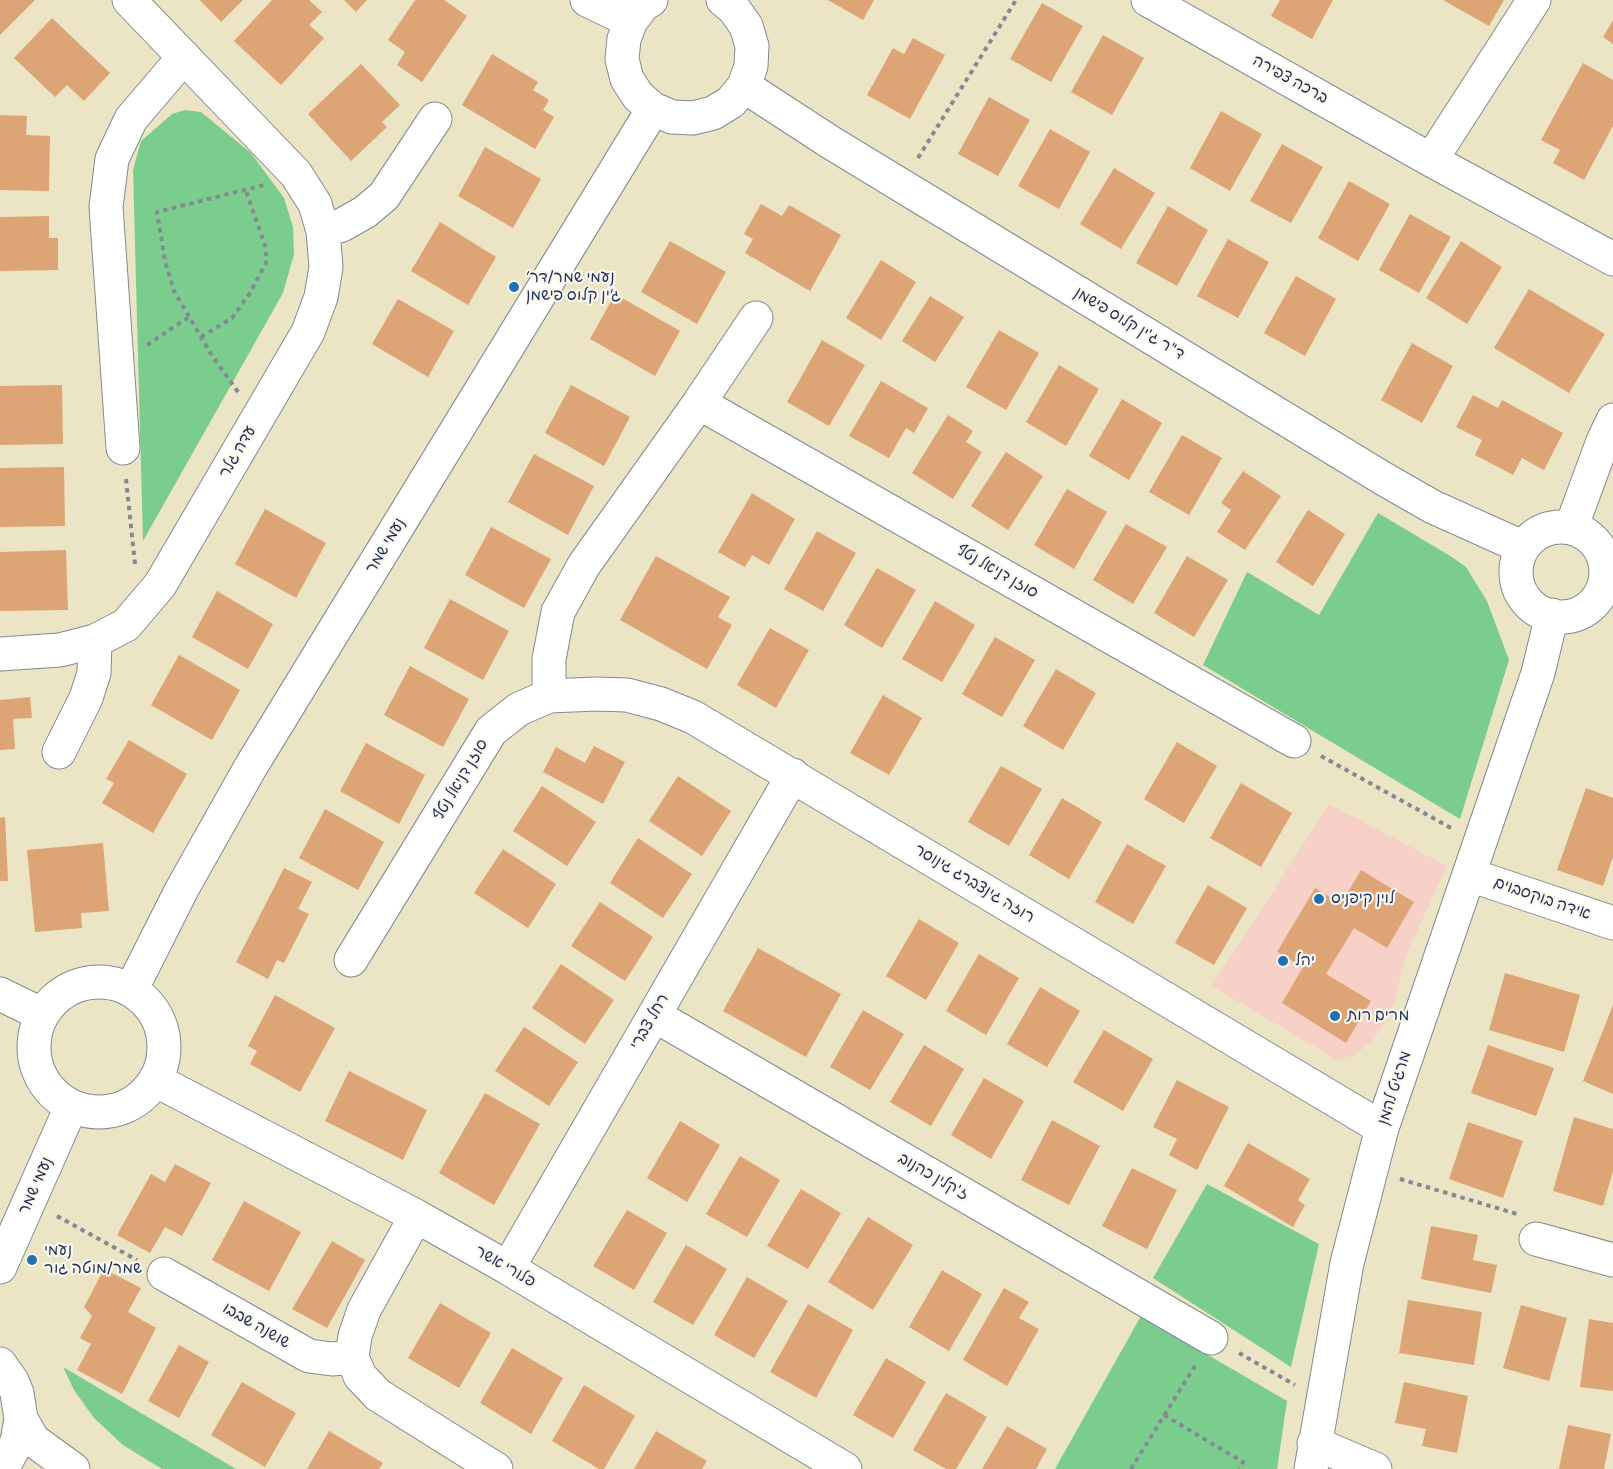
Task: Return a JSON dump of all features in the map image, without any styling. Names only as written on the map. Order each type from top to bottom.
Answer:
[{"type":"street","name":"עדה גלר","points":[[0,654],[60,650],[95,641],[126,626],[160,585],[308,332],[321,297],[326,267],[323,231],[315,204],[296,174],[129,0]]},
{"type":"street","points":[[587,0],[641,10],[624,39],[622,59],[627,79],[638,96],[653,109],[672,117],[693,118],[713,113],[731,102],[744,86],[751,66],[752,46],[746,26],[734,9],[723,0]]},
{"type":"street","name":"ברכה צפירה","points":[[1148,0],[1431,160],[1613,259]]},
{"type":"street","points":[[1431,160],[1534,0]]},
{"type":"street","points":[[123,448],[106,207],[112,159],[131,119],[184,57]]},
{"type":"street","name":"ד\"ר ג'ין קלוס פישמן","points":[[744,86],[901,186],[1384,479],[1433,507],[1522,547]]},
{"type":"street","name":"נעמי שמר","points":[[131,990],[182,889],[250,768],[653,109]]},
{"type":"street","points":[[323,231],[342,225],[365,212],[384,196],[435,119]]},
{"type":"street","points":[[549,696],[549,659],[558,612],[584,565],[756,318]]},
{"type":"street","name":"סוזן דניאל נטף","points":[[699,403],[1294,741]]},
{"type":"street","points":[[1571,528],[1613,420]]},
{"type":"street","points":[[1560,526],[1571,528],[1582,530],[1599,546],[1607,570],[1608,591],[1578,615],[1563,618],[1541,614],[1523,598],[1518,587],[1515,572],[1522,547],[1541,530],[1560,526]]},
{"type":"street","name":"מרגיט להמן","points":[[1312,1456],[1347,1263],[1382,1128],[1538,673],[1552,615]]},
{"type":"street","points":[[59,752],[86,698],[94,673],[95,641]]},
{"type":"street","name":"רוזה גינצברג גינוסר","points":[[549,696],[596,693],[627,695],[661,704],[693,717],[1382,1128]]},
{"type":"street","name":"סוזן דניאל נטף","points":[[351,960],[491,731],[519,709],[549,696]]},
{"type":"street","name":"רחל צברי","points":[[508,1268],[793,775]]},
{"type":"street","name":"אידה בוקסבוים","points":[[1470,874],[1613,924]]},
{"type":"street","points":[[98,981],[115,983],[131,990],[143,998],[159,1023],[163,1037],[162,1066],[155,1080],[146,1093],[134,1103],[118,1110],[102,1113],[86,1112],[71,1107],[56,1097],[44,1083],[36,1067],[33,1049],[41,1014],[65,990],[81,984],[98,981]]},
{"type":"street","points":[[0,994],[41,1014]]},
{"type":"street","name":"ז'קלין כהנוב","points":[[654,1015],[1212,1338]]},
{"type":"street","name":"פלורי אשר","points":[[155,1080],[416,1216],[508,1268],[845,1469]]},
{"type":"street","name":"נעמי שמר","points":[[0,1267],[71,1107]]},
{"type":"street","points":[[416,1216],[364,1310],[355,1336],[352,1357],[360,1376],[378,1395],[496,1469]]},
{"type":"street","points":[[1536,1239],[1613,1260]]},
{"type":"street","name":"שושנה שבבו","points":[[164,1274],[309,1356],[333,1359],[352,1357]]},
{"type":"street","points":[[2,1362],[17,1393],[21,1419],[17,1442],[2,1469]]},
{"type":"street","points":[[21,1419],[33,1440],[73,1469]]},
{"type":"street","points":[[1312,1456],[1376,1469]]},
{"type":"path","points":[[901,186],[1016,0]]},
{"type":"path","points":[[257,419],[201,338],[174,291],[157,212],[246,191],[296,174]]},
{"type":"path","points":[[201,338],[231,318],[250,293],[266,263],[266,248],[246,191]]},
{"type":"path","points":[[117,360],[155,340],[189,317]]},
{"type":"path","points":[[123,448],[140,609]]},
{"type":"path","points":[[1294,741],[1481,844]]},
{"type":"path","points":[[1371,1170],[1540,1221],[1536,1239]]},
{"type":"path","points":[[29,1201],[164,1274]]},
{"type":"path","points":[[1131,1469],[1212,1338],[1322,1400]]},
{"type":"path","points":[[1164,1415],[1243,1462],[1239,1469]]},
{"type":"shaded area","points":[[1329,804],[1447,866],[1411,944],[1394,1003],[1382,1027],[1371,1043],[1354,1055],[1337,1060],[1212,986]]},
{"type":"green space","points":[[185,110],[201,112],[251,153],[284,198],[293,227],[294,254],[283,293],[143,541],[133,170],[141,141],[172,114]]},
{"type":"green space","points":[[1378,513],[1466,567],[1487,601],[1509,660],[1460,819],[1203,665],[1247,572],[1319,615]]},
{"type":"green space","points":[[1207,1184],[1319,1244],[1291,1367],[1153,1278]]},
{"type":"green space","points":[[1141,1316],[1287,1401],[1277,1469],[1055,1469]]},
{"type":"green space","points":[[63,1367],[236,1469],[162,1469],[123,1445],[94,1418],[74,1390]]},
{"type":"building","points":[[0,0],[35,0],[0,35]]},
{"type":"building","points":[[200,0],[243,0],[221,22]]},
{"type":"building","points":[[272,0],[309,0],[322,12],[309,25],[324,38],[281,85],[234,41]]},
{"type":"building","points":[[344,0],[367,0],[356,12]]},
{"type":"building","points":[[415,0],[444,0],[467,16],[422,82],[397,65],[405,52],[388,40]]},
{"type":"building","points":[[828,0],[874,0],[863,20]]},
{"type":"building","points":[[1280,0],[1333,0],[1312,39],[1271,16]]},
{"type":"building","points":[[1443,0],[1504,0],[1489,26]]},
{"type":"building","points":[[1042,3],[1083,26],[1051,82],[1010,59]]},
{"type":"building","points":[[52,18],[110,73],[84,101],[67,85],[55,97],[14,58]]},
{"type":"building","points":[[1613,20],[1613,44],[1603,37]]},
{"type":"building","points":[[1103,35],[1144,58],[1112,115],[1071,92]]},
{"type":"building","points":[[913,38],[945,55],[910,119],[867,95],[893,48],[904,54]]},
{"type":"building","points":[[492,54],[538,82],[533,90],[549,100],[543,110],[554,117],[535,149],[462,105]]},
{"type":"building","points":[[1583,63],[1613,80],[1613,126],[1584,180],[1553,163],[1560,150],[1541,140]]},
{"type":"building","points":[[361,64],[400,105],[382,122],[387,127],[351,161],[308,114]]},
{"type":"building","points":[[989,97],[1030,120],[998,176],[958,154]]},
{"type":"building","points":[[1221,111],[1262,134],[1230,191],[1190,168]]},
{"type":"building","points":[[0,115],[27,116],[26,135],[50,136],[49,191],[0,190]]},
{"type":"building","points":[[1050,129],[1090,152],[1059,209],[1018,186]]},
{"type":"building","points":[[1282,144],[1323,167],[1291,223],[1250,201]]},
{"type":"building","points":[[485,147],[541,179],[513,228],[458,196]]},
{"type":"building","points":[[1114,168],[1155,193],[1121,249],[1080,224]]},
{"type":"building","points":[[1349,181],[1390,204],[1358,261],[1318,238]]},
{"type":"building","points":[[761,204],[782,216],[789,205],[841,235],[810,291],[745,253],[753,239],[744,234]]},
{"type":"building","points":[[1168,206],[1208,230],[1177,286],[1136,263]]},
{"type":"building","points":[[1410,214],[1451,237],[1419,293],[1379,270]]},
{"type":"building","points":[[49,216],[49,238],[58,238],[58,270],[0,271],[0,217]]},
{"type":"building","points":[[440,222],[496,257],[468,305],[411,271]]},
{"type":"building","points":[[1228,239],[1269,262],[1238,318],[1197,296]]},
{"type":"building","points":[[670,241],[726,272],[697,324],[641,292]]},
{"type":"building","points":[[1461,241],[1502,267],[1467,324],[1426,298]]},
{"type":"building","points":[[881,260],[916,282],[881,340],[846,318]]},
{"type":"building","points":[[1296,276],[1336,299],[1305,356],[1264,333]]},
{"type":"building","points":[[1529,289],[1605,334],[1569,393],[1494,348]]},
{"type":"building","points":[[615,294],[680,331],[655,376],[590,339]]},
{"type":"building","points":[[930,296],[964,317],[935,362],[902,341]]},
{"type":"building","points":[[398,299],[454,331],[428,377],[372,344]]},
{"type":"building","points":[[999,330],[1039,353],[1006,410],[966,387]]},
{"type":"building","points":[[822,340],[865,365],[829,426],[787,402]]},
{"type":"building","points":[[1412,343],[1453,366],[1422,423],[1381,400]]},
{"type":"building","points":[[1059,365],[1099,389],[1066,446],[1026,422]]},
{"type":"building","points":[[881,381],[928,408],[914,433],[906,428],[889,458],[849,436]]},
{"type":"building","points":[[62,385],[63,444],[0,445],[0,386]]},
{"type":"building","points":[[571,385],[630,417],[604,466],[545,433]]},
{"type":"building","points":[[1473,395],[1498,408],[1502,400],[1563,433],[1544,470],[1522,458],[1513,475],[1475,455],[1482,440],[1456,427]]},
{"type":"building","points":[[1122,399],[1162,423],[1129,480],[1089,456]]},
{"type":"building","points":[[948,415],[973,431],[966,442],[982,452],[953,499],[912,473]]},
{"type":"building","points":[[1182,435],[1222,458],[1189,515],[1149,492]]},
{"type":"building","points":[[1006,452],[1043,476],[1008,530],[971,506]]},
{"type":"building","points":[[534,454],[594,486],[568,535],[508,502]]},
{"type":"building","points":[[64,467],[65,526],[0,527],[0,468]]},
{"type":"building","points":[[1243,471],[1281,496],[1245,550],[1217,532],[1231,510],[1221,503]]},
{"type":"building","points":[[1067,489],[1107,512],[1074,569],[1034,545]]},
{"type":"building","points":[[752,493],[795,519],[769,565],[752,555],[745,567],[718,552]]},
{"type":"building","points":[[265,509],[326,543],[296,598],[235,564]]},
{"type":"building","points":[[1308,510],[1345,534],[1313,586],[1276,562]]},
{"type":"building","points":[[1126,524],[1167,547],[1133,604],[1093,580]]},
{"type":"building","points":[[491,527],[551,559],[524,608],[465,575]]},
{"type":"building","points":[[817,531],[856,553],[823,611],[784,589]]},
{"type":"building","points":[[66,550],[68,610],[0,611],[0,552]]},
{"type":"building","points":[[656,556],[730,597],[718,617],[732,625],[707,669],[620,620]]},
{"type":"building","points":[[1187,556],[1228,580],[1194,637],[1154,613]]},
{"type":"building","points":[[877,568],[916,590],[882,648],[844,625]]},
{"type":"building","points":[[217,591],[273,624],[248,669],[192,637]]},
{"type":"building","points":[[450,599],[509,631],[483,680],[424,648]]},
{"type":"building","points":[[935,601],[975,625],[942,682],[902,659]]},
{"type":"building","points":[[770,628],[809,650],[776,708],[737,685]]},
{"type":"building","points":[[995,637],[1035,660],[1002,717],[962,694]]},
{"type":"building","points":[[179,655],[240,690],[212,740],[151,705]]},
{"type":"building","points":[[410,666],[469,699],[443,747],[384,715]]},
{"type":"building","points":[[1056,669],[1096,693],[1063,750],[1023,726]]},
{"type":"building","points":[[883,695],[922,718],[889,775],[850,753]]},
{"type":"building","points":[[30,697],[32,718],[13,719],[15,749],[0,750],[0,700]]},
{"type":"building","points":[[129,740],[187,774],[153,833],[102,803],[114,783],[106,779]]},
{"type":"building","points":[[1177,742],[1217,766],[1184,823],[1144,799]]},
{"type":"building","points":[[366,743],[425,775],[399,824],[340,791]]},
{"type":"building","points":[[594,746],[625,762],[603,804],[543,772],[556,747],[585,763]]},
{"type":"building","points":[[1001,766],[1042,789],[1009,846],[968,822]]},
{"type":"building","points":[[678,776],[731,811],[702,856],[649,821]]},
{"type":"building","points":[[1241,783],[1292,813],[1261,867],[1210,838]]},
{"type":"building","points":[[542,786],[596,822],[567,866],[513,831]]},
{"type":"building","points":[[1586,788],[1613,798],[1613,857],[1603,886],[1557,870]]},
{"type":"building","points":[[1062,798],[1102,822],[1069,879],[1029,855]]},
{"type":"building","points":[[325,809],[384,842],[358,890],[299,858]]},
{"type":"building","points":[[5,817],[8,881],[0,881],[0,818]]},
{"type":"building","points":[[638,838],[692,874],[663,918],[610,883]]},
{"type":"building","points":[[103,843],[109,911],[81,913],[82,928],[35,932],[27,850]]},
{"type":"building","points":[[1127,844],[1166,866],[1133,924],[1095,902]]},
{"type":"building","points":[[503,849],[556,884],[528,928],[474,893]]},
{"type":"building","points":[[284,868],[312,882],[298,909],[309,914],[284,963],[277,960],[268,979],[236,962]]},
{"type":"building","points":[[1361,870],[1414,902],[1387,948],[1354,928],[1326,974],[1371,1001],[1346,1043],[1282,1003],[1303,967],[1277,952],[1315,888],[1341,904]]},
{"type":"building","points":[[1208,885],[1247,908],[1214,965],[1175,943]]},
{"type":"building","points":[[600,902],[653,937],[625,981],[571,946]]},
{"type":"building","points":[[919,919],[959,943],[926,1000],[886,976]]},
{"type":"building","points":[[758,948],[841,994],[806,1057],[723,1011]]},
{"type":"building","points":[[979,954],[1019,978],[986,1035],[946,1011]]},
{"type":"building","points":[[561,964],[614,1000],[585,1044],[532,1008]]},
{"type":"building","points":[[1505,973],[1580,995],[1564,1052],[1489,1030]]},
{"type":"building","points":[[1040,987],[1080,1011],[1047,1067],[1007,1044]]},
{"type":"building","points":[[275,995],[335,1028],[300,1092],[250,1064],[257,1051],[248,1046]]},
{"type":"building","points":[[1613,1005],[1613,1094],[1583,1081]]},
{"type":"building","points":[[863,1010],[904,1034],[870,1090],[830,1067]]},
{"type":"building","points":[[524,1027],[578,1062],[549,1106],[495,1071]]},
{"type":"building","points":[[1104,1030],[1153,1059],[1123,1111],[1073,1082]]},
{"type":"building","points":[[924,1045],[964,1069],[931,1126],[890,1102]]},
{"type":"building","points":[[1488,1045],[1554,1068],[1536,1116],[1471,1093]]},
{"type":"building","points":[[349,1071],[427,1110],[403,1160],[325,1121]]},
{"type":"building","points":[[984,1078],[1024,1101],[991,1159],[951,1135]]},
{"type":"building","points":[[1177,1080],[1229,1107],[1197,1170],[1169,1155],[1177,1139],[1153,1127]]},
{"type":"building","points":[[485,1093],[540,1124],[494,1205],[439,1173]]},
{"type":"building","points":[[1574,1117],[1613,1129],[1613,1171],[1603,1206],[1553,1191]]},
{"type":"building","points":[[1052,1120],[1100,1146],[1069,1205],[1021,1180]]},
{"type":"building","points":[[680,1121],[720,1145],[687,1202],[647,1178]]},
{"type":"building","points":[[1468,1122],[1523,1141],[1503,1198],[1449,1179]]},
{"type":"building","points":[[1248,1143],[1310,1179],[1298,1200],[1305,1205],[1293,1227],[1224,1186]]},
{"type":"building","points":[[740,1156],[780,1180],[747,1237],[706,1214]]},
{"type":"building","points":[[175,1164],[211,1183],[182,1236],[165,1227],[150,1253],[117,1235],[151,1174],[165,1182]]},
{"type":"building","points":[[1132,1168],[1177,1190],[1147,1249],[1102,1226]]},
{"type":"building","points":[[801,1189],[841,1213],[808,1269],[767,1246]]},
{"type":"building","points":[[244,1201],[301,1232],[269,1291],[212,1260]]},
{"type":"building","points":[[627,1210],[667,1233],[634,1290],[593,1266]]},
{"type":"building","points":[[868,1217],[913,1245],[873,1310],[828,1282]]},
{"type":"building","points":[[1431,1226],[1478,1235],[1473,1260],[1497,1265],[1491,1293],[1421,1279]]},
{"type":"building","points":[[332,1241],[365,1260],[327,1328],[292,1309]]},
{"type":"building","points":[[686,1245],[727,1269],[693,1325],[653,1302]]},
{"type":"building","points":[[104,1269],[141,1288],[128,1312],[156,1328],[122,1394],[77,1370],[91,1344],[80,1338],[92,1316],[84,1307]]},
{"type":"building","points":[[942,1270],[982,1294],[949,1351],[909,1327]]},
{"type":"building","points":[[747,1277],[788,1301],[754,1358],[714,1335]]},
{"type":"building","points":[[1004,1288],[1029,1302],[1019,1318],[1039,1329],[1007,1386],[963,1360]]},
{"type":"building","points":[[1408,1300],[1482,1312],[1474,1365],[1399,1353]]},
{"type":"building","points":[[440,1303],[491,1333],[459,1388],[408,1358]]},
{"type":"building","points":[[808,1304],[853,1330],[816,1398],[770,1372]]},
{"type":"building","points":[[1521,1305],[1567,1318],[1549,1381],[1503,1368]]},
{"type":"building","points":[[1589,1319],[1613,1323],[1613,1391],[1580,1387]]},
{"type":"building","points":[[179,1345],[209,1362],[179,1418],[148,1401]]},
{"type":"building","points":[[512,1348],[563,1378],[531,1434],[480,1403]]},
{"type":"building","points":[[886,1358],[926,1382],[893,1438],[853,1415]]},
{"type":"building","points":[[242,1382],[296,1413],[265,1467],[211,1435]]},
{"type":"building","points":[[1404,1382],[1468,1396],[1457,1453],[1422,1446],[1426,1429],[1395,1423]]},
{"type":"building","points":[[584,1385],[635,1416],[604,1469],[599,1469],[552,1441]]},
{"type":"building","points":[[946,1393],[987,1417],[956,1469],[946,1469],[913,1450]]},
{"type":"building","points":[[1568,1425],[1611,1434],[1604,1469],[1559,1469]]},
{"type":"building","points":[[1007,1426],[1047,1449],[1036,1469],[982,1469]]},
{"type":"building","points":[[329,1431],[383,1463],[379,1469],[307,1469]]},
{"type":"building","points":[[656,1431],[707,1461],[702,1469],[634,1469]]},
{"type":"place","name":"נעמי שמר/דר׳ ג׳ין קלוס פישמן","points":[[514,287]]},
{"type":"place","name":"לוין קיפניס","points":[[1319,899]]},
{"type":"place","name":"יהל","points":[[1283,961]]},
{"type":"place","name":"מרים רות","points":[[1335,1016]]},
{"type":"place","name":"נעמי שמר/מוטה גור","points":[[32,1260]]}]
